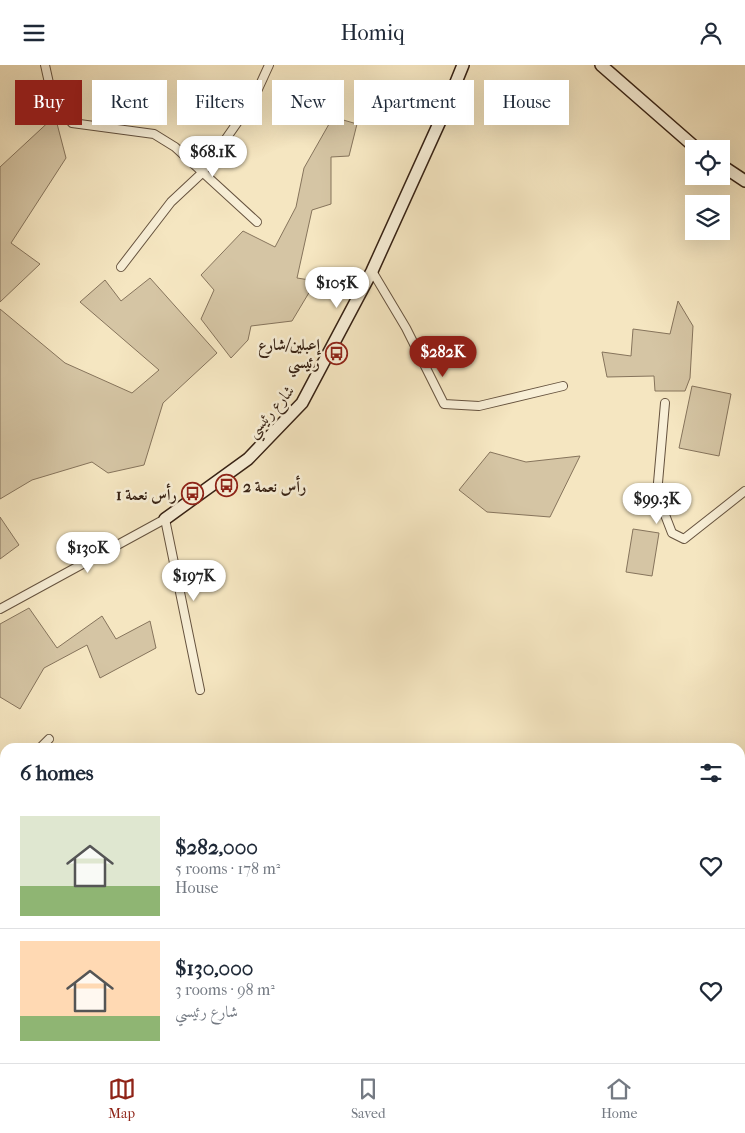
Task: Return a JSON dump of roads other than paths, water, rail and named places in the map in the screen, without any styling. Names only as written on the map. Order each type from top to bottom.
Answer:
[{"type":"street","points":[[45,65],[53,101],[72,123],[154,134],[175,147],[257,222]]},
{"type":"street","points":[[121,267],[171,202],[202,173],[253,100],[269,65]]},
{"type":"street","name":"شارع رئيسي","points":[[0,609],[165,519],[248,459],[302,403],[372,271],[441,119],[463,65]]},
{"type":"street","points":[[601,65],[686,140]]},
{"type":"street","points":[[730,171],[745,181]]},
{"type":"street","points":[[372,271],[406,328],[444,404],[479,406],[563,386]]},
{"type":"street","points":[[665,403],[657,494],[672,533],[684,539],[745,491]]},
{"type":"street","points":[[165,519],[200,690]]},
{"type":"street","points":[[46,743],[49,739]]},
{"type":"street","points":[[0,803],[0,815]]},
{"type":"place","name":"إعبلين/شارع رئيسي","points":[[336,353]]},
{"type":"place","name":"رأس نعمة 2","points":[[227,486]]},
{"type":"place","name":"رأس نعمة 1","points":[[193,494]]}]
